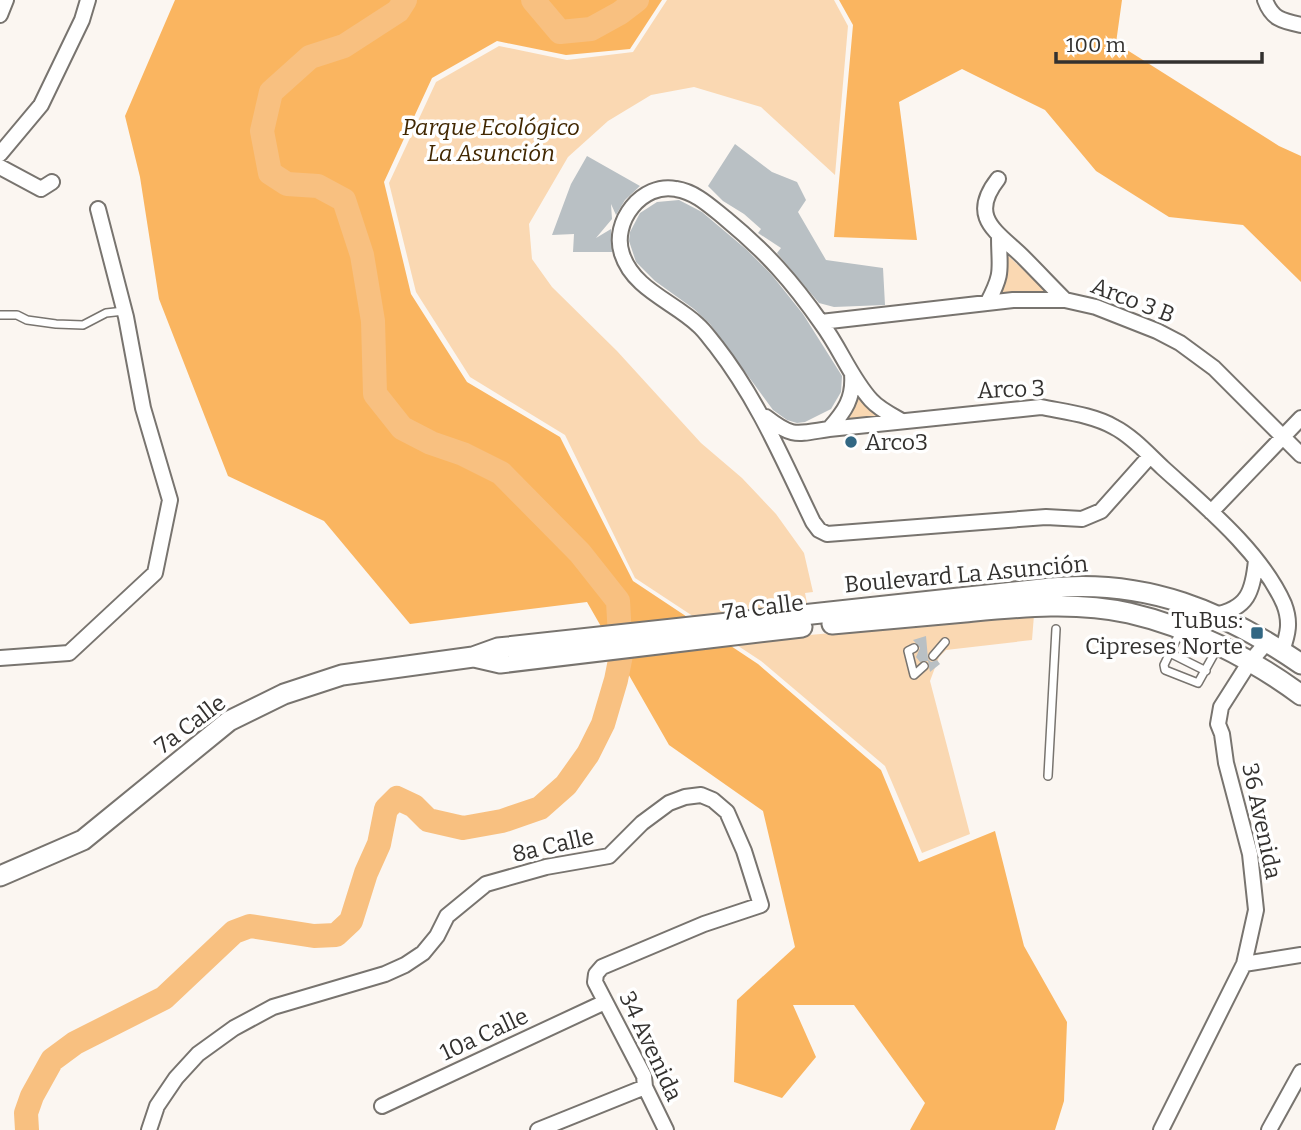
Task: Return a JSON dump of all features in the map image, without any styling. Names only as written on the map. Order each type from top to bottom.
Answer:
[{"type":"main road","name":"Boulevard La Asunción","points":[[829,617],[1060,587],[1123,589],[1161,594],[1193,605],[1274,646],[1301,664]]},
{"type":"main road","points":[[1126,613],[1161,594]]},
{"type":"main road","name":"Boulevard La Asunción","points":[[976,611],[1052,606],[1126,613],[1181,629],[1218,646],[1301,695]]},
{"type":"main road","name":"7a Calle","points":[[0,876],[83,840],[229,721],[284,694],[342,675],[473,657],[829,617],[976,611]]},
{"type":"street","points":[[0,15],[6,0]]},
{"type":"street","points":[[0,154],[41,105],[82,20],[88,0]]},
{"type":"street","points":[[1265,0],[1270,14],[1301,25]]},
{"type":"street","points":[[0,167],[41,189],[52,182]]},
{"type":"street","points":[[998,179],[988,191],[986,216],[999,237],[1020,254],[1065,300]]},
{"type":"street","points":[[902,421],[873,402],[821,322],[772,259],[698,197],[678,189],[667,188],[654,191],[630,208],[621,222],[621,252],[626,265],[649,288],[698,324],[723,356],[762,414],[813,522],[819,530],[827,534],[1046,517],[1082,519],[1101,512],[1150,456]]},
{"type":"street","points":[[0,658],[69,653],[155,573],[170,500],[143,408],[125,311],[98,209]]},
{"type":"street","points":[[988,302],[999,281],[1002,268],[999,237]]},
{"type":"street","name":"Arco 3 B","points":[[821,322],[988,302],[1065,300],[1096,307],[1180,343],[1214,368],[1301,455]]},
{"type":"street","points":[[829,429],[848,406],[853,388],[851,369]]},
{"type":"street","name":"Arco 3","points":[[802,434],[1041,407],[1076,414],[1114,427],[1212,512],[1256,559],[1285,606],[1290,628],[1274,646]]},
{"type":"street","points":[[762,414],[785,431],[802,434]]},
{"type":"street","points":[[1212,512],[1301,418]]},
{"type":"street","points":[[786,465],[790,446],[794,439],[802,434]]},
{"type":"street","points":[[1214,615],[1230,612],[1243,602],[1250,592],[1256,559]]},
{"type":"street","points":[[1249,663],[1274,646]]},
{"type":"street","name":"36 Avenida","points":[[1161,1130],[1244,964],[1256,910],[1250,854],[1226,763],[1222,733],[1229,714],[1227,699],[1249,663]]},
{"type":"street","name":"8a Calle","points":[[149,1130],[158,1106],[176,1078],[198,1054],[234,1028],[273,1007],[386,974],[405,965],[423,953],[437,936],[447,916],[486,884],[547,867],[609,856],[642,823],[669,803],[701,795],[713,800],[727,812],[744,851],[761,905],[704,924],[602,967],[596,974],[595,982]]},
{"type":"street","points":[[1244,964],[1301,955]]},
{"type":"street","name":"34 Avenida","points":[[595,982],[644,1076],[645,1087],[666,1130]]},
{"type":"street","name":"10a Calle","points":[[382,1106],[606,1002]]},
{"type":"street","points":[[1269,1130],[1301,1072]]},
{"type":"street","points":[[538,1130],[562,1125],[645,1087]]},
{"type":"lane","points":[[0,315],[18,315],[27,320],[56,324],[83,325],[106,313],[125,311]]},
{"type":"lane","points":[[1193,605],[1164,665],[1165,670],[1195,684],[1201,682],[1218,646]]},
{"type":"lane","points":[[1048,776],[1056,629]]},
{"type":"lane","points":[[933,656],[945,642]]},
{"type":"lane","points":[[914,648],[908,651],[914,675],[924,666]]},
{"type":"lane","points":[[1170,653],[1206,671]]},
{"type":"green space","name":"Parque Ecológico La Asunción","points":[[667,0],[834,0],[848,26],[835,175],[761,107],[694,87],[651,95],[608,121],[568,157],[529,224],[532,259],[552,287],[617,351],[701,443],[742,478],[776,514],[804,553],[813,592],[805,593],[808,608],[798,636],[1034,615],[1032,640],[946,650],[939,657],[930,681],[970,834],[922,853],[885,766],[761,661],[635,578],[565,435],[470,377],[416,292],[389,183],[436,82],[499,46],[567,60],[633,52]]},
{"type":"green space","points":[[1001,249],[1051,296],[997,298]]},
{"type":"green space","points":[[855,383],[894,419],[836,425]]},
{"type":"shaded area","points":[[175,0],[662,0],[630,49],[566,55],[497,41],[432,78],[384,182],[411,294],[467,382],[560,437],[633,581],[758,664],[881,770],[919,862],[995,831],[1024,946],[1067,1022],[1064,1101],[1055,1130],[910,1130],[925,1103],[854,1005],[793,1005],[816,1057],[782,1098],[734,1082],[737,1000],[795,947],[763,811],[669,745],[587,602],[410,624],[324,521],[228,476],[159,299],[140,177],[125,116]]},
{"type":"shaded area","points":[[839,0],[1122,0],[1116,43],[1279,146],[1301,156],[1301,282],[1243,225],[1169,217],[1096,171],[1045,110],[962,69],[899,102],[917,240],[834,237],[853,25]]},
{"type":"building","points":[[735,144],[772,172],[797,182],[806,200],[798,212],[826,260],[883,268],[885,305],[834,307],[819,303],[777,253],[781,248],[758,233],[761,229],[723,201],[708,186]]},
{"type":"building","points":[[587,156],[640,186],[625,200],[616,215],[611,204],[612,219],[596,238],[611,229],[612,252],[573,252],[574,234],[552,235],[571,184]]},
{"type":"building","points":[[679,200],[702,212],[747,250],[771,274],[803,314],[842,376],[841,392],[831,409],[805,422],[797,423],[787,420],[773,410],[710,324],[655,281],[636,262],[629,241],[630,232],[640,213],[657,202]]},
{"type":"building","points":[[926,636],[928,659],[931,662],[937,660],[940,664],[930,672],[928,661],[920,662],[916,657],[920,648],[913,640]]},
{"type":"waterway","points":[[27,1130],[26,1113],[32,1096],[52,1060],[75,1043],[164,998],[234,932],[250,926],[314,936],[336,935],[351,921],[366,873],[379,844],[386,809],[397,798],[414,806],[428,820],[463,828],[502,821],[540,808],[566,785],[588,754],[603,724],[621,655],[618,601],[580,553],[501,473],[402,428],[375,394],[373,321],[362,255],[344,200],[318,186],[287,184],[270,173],[262,131],[271,92],[310,57],[344,46],[398,11],[405,0]]},
{"type":"waterway","points":[[533,0],[560,32],[591,29],[637,0]]},
{"type":"place","name":"Arco3","points":[[851,442]]},
{"type":"place","name":"TuBus: Cipreses Norte","points":[[1257,633]]}]
